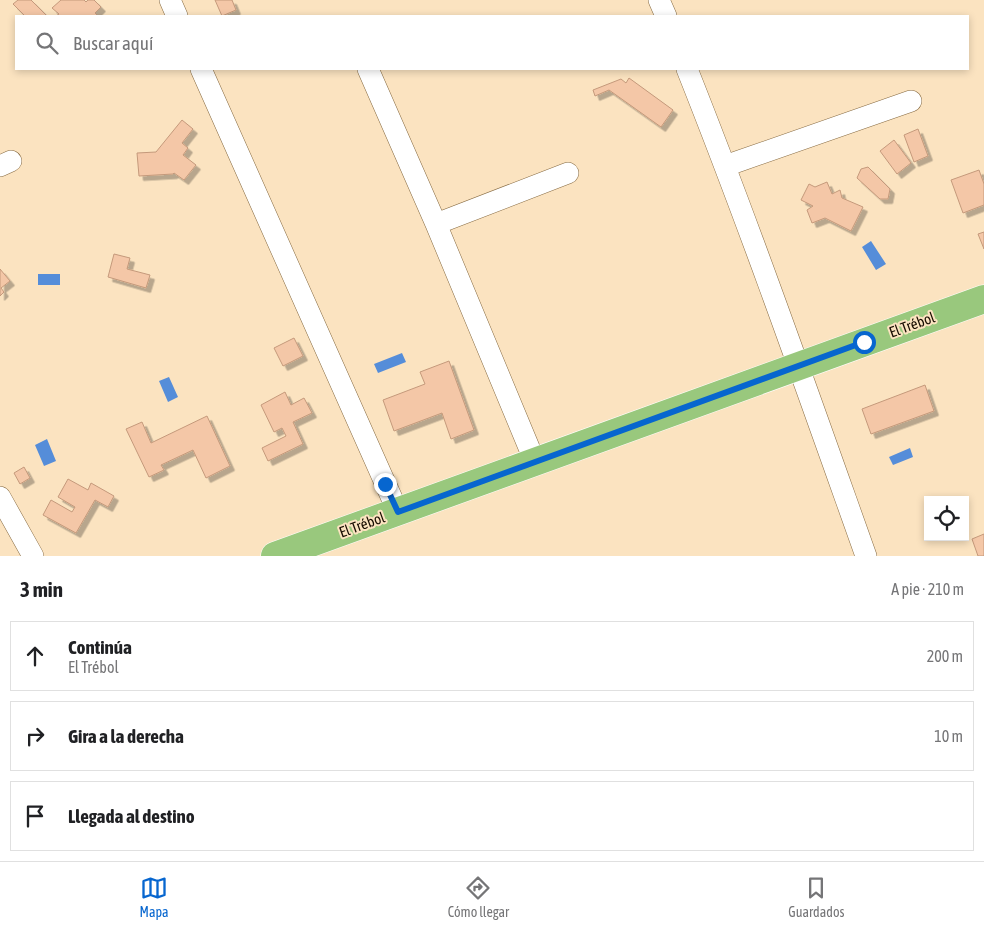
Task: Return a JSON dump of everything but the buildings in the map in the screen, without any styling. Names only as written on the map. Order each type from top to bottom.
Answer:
[{"type":"main road","name":"El Trébol","points":[[276,556],[984,299]]},
{"type":"street","points":[[170,0],[177,15]]},
{"type":"street","points":[[659,0],[666,15]]},
{"type":"street","points":[[201,70],[398,512]]},
{"type":"street","points":[[368,70],[436,224],[535,462]]},
{"type":"street","points":[[686,70],[725,166],[799,365],[866,556]]},
{"type":"street","points":[[725,166],[911,101]]},
{"type":"street","points":[[436,224],[568,173]]},
{"type":"street","points":[[0,497],[33,556]]},
{"type":"water","points":[[871,241],[886,264],[876,270],[862,247]]},
{"type":"water","points":[[38,274],[60,274],[60,285],[38,285]]},
{"type":"water","points":[[402,353],[406,362],[378,373],[374,364]]},
{"type":"water","points":[[169,377],[178,397],[168,402],[159,381]]},
{"type":"water","points":[[47,439],[56,461],[44,466],[35,445]]},
{"type":"water","points":[[910,448],[913,457],[893,465],[889,457]]},
{"type":"route","points":[[385,484],[398,512],[864,342]]}]
